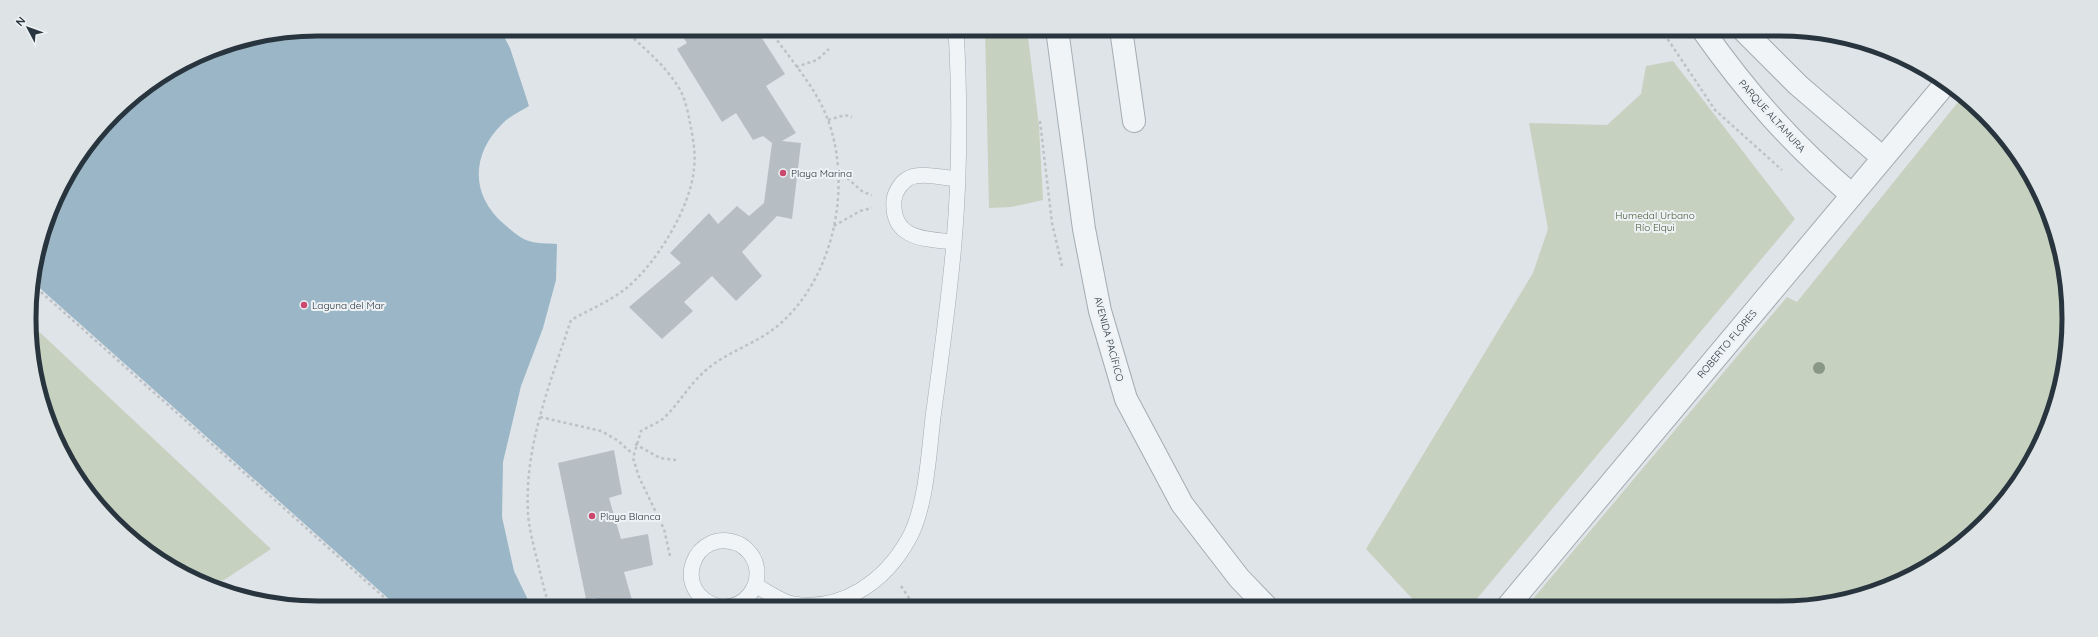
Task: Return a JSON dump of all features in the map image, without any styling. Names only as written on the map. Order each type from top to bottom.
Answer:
[{"type":"street","name":"AVENIDA PACÍFICO","points":[[1058,36],[1084,229],[1100,311],[1126,400],[1182,504],[1239,578],[1261,601]]},
{"type":"street","points":[[1121,36],[1134,121]]},
{"type":"street","name":"PARQUE ALTAMURA","points":[[1707,36],[1741,83],[1786,134],[1818,166],[1852,195]]},
{"type":"street","points":[[1749,36],[1798,85],[1883,158]]},
{"type":"street","name":"ROBERTO FLORES","points":[[1512,601],[1942,88]]},
{"type":"lane","points":[[832,601],[847,598],[859,592],[889,568],[909,540],[920,507],[927,465],[954,242],[958,179],[956,36]]},
{"type":"lane","points":[[954,242],[926,239],[904,231],[893,214],[895,192],[909,178],[925,176],[958,179]]},
{"type":"lane","points":[[705,601],[701,599],[694,590],[691,580],[691,569],[694,559],[710,544],[721,541],[732,541],[743,546],[751,553],[756,564],[758,575],[756,586],[750,596],[744,601]]},
{"type":"lane","points":[[756,586],[785,601]]},
{"type":"path","points":[[548,601],[528,513],[530,468],[540,417],[571,320],[624,290],[639,276],[658,252],[676,223],[688,196],[694,169],[694,141],[688,113],[680,89],[655,58],[631,36]]},
{"type":"path","points":[[672,563],[664,529],[639,477],[633,454],[641,431],[654,422],[663,420],[695,378],[716,362],[776,328],[795,308],[814,283],[827,256],[837,215],[837,155],[828,120],[817,96],[774,36]]},
{"type":"path","points":[[1666,36],[1715,110],[1787,174]]},
{"type":"path","points":[[796,67],[817,60],[829,49]]},
{"type":"path","points":[[828,120],[845,115],[852,117]]},
{"type":"path","points":[[837,169],[863,192],[894,203]]},
{"type":"path","points":[[834,226],[860,211],[894,203]]},
{"type":"path","points":[[38,289],[388,601]]},
{"type":"path","points":[[540,417],[601,431],[617,440],[633,454]]},
{"type":"path","points":[[636,444],[660,458],[676,460]]},
{"type":"green space","points":[[985,36],[1028,36],[1039,126],[1043,200],[1011,207],[989,208]]},
{"type":"green space","name":"Humedal Urbano Río Elqui","points":[[1673,61],[1795,219],[1475,601],[1414,601],[1366,549],[1533,273],[1548,229],[1529,123],[1607,125],[1641,94],[1646,66]]},
{"type":"green space","points":[[1959,101],[1966,106],[1992,132],[2024,177],[2033,194],[2047,228],[2057,263],[2060,282],[2062,318],[2060,355],[2057,374],[2047,409],[2033,443],[2024,460],[1992,505],[1966,531],[1921,563],[1904,572],[1870,586],[1835,596],[1816,599],[1780,601],[1531,601],[1787,297],[1797,302]]},
{"type":"green space","points":[[37,329],[271,549],[224,580],[215,581],[194,572],[177,563],[147,543],[132,531],[106,505],[94,490],[74,460],[65,443],[51,409],[41,374]]},
{"type":"water","name":"Laguna del Mar","points":[[318,36],[504,36],[510,48],[529,106],[506,120],[492,135],[480,161],[480,187],[485,200],[493,213],[516,234],[532,242],[557,244],[556,280],[543,328],[521,386],[503,462],[502,517],[514,571],[529,601],[391,601],[38,286],[41,263],[51,228],[65,194],[74,177],[94,147],[106,132],[132,106],[177,74],[194,65],[228,51],[263,41],[282,38]]},
{"type":"building","name":"Playa Marina","points":[[682,36],[761,36],[785,74],[766,86],[796,133],[782,141],[801,143],[792,219],[777,216],[742,252],[762,276],[736,301],[712,276],[684,302],[693,311],[662,339],[629,307],[681,263],[670,253],[709,213],[718,224],[737,206],[749,216],[764,203],[772,143],[763,136],[753,140],[736,113],[722,122],[677,49],[687,43]]},
{"type":"building","name":"Playa Blanca","points":[[614,450],[622,494],[609,498],[621,539],[648,534],[653,565],[624,572],[632,601],[596,601],[595,598],[586,599],[558,463]]},
{"type":"place","name":"Playa Marina","points":[[783,173]]},
{"type":"place","name":"Laguna del Mar","points":[[304,305]]},
{"type":"place","name":"Playa Blanca","points":[[592,516]]}]
